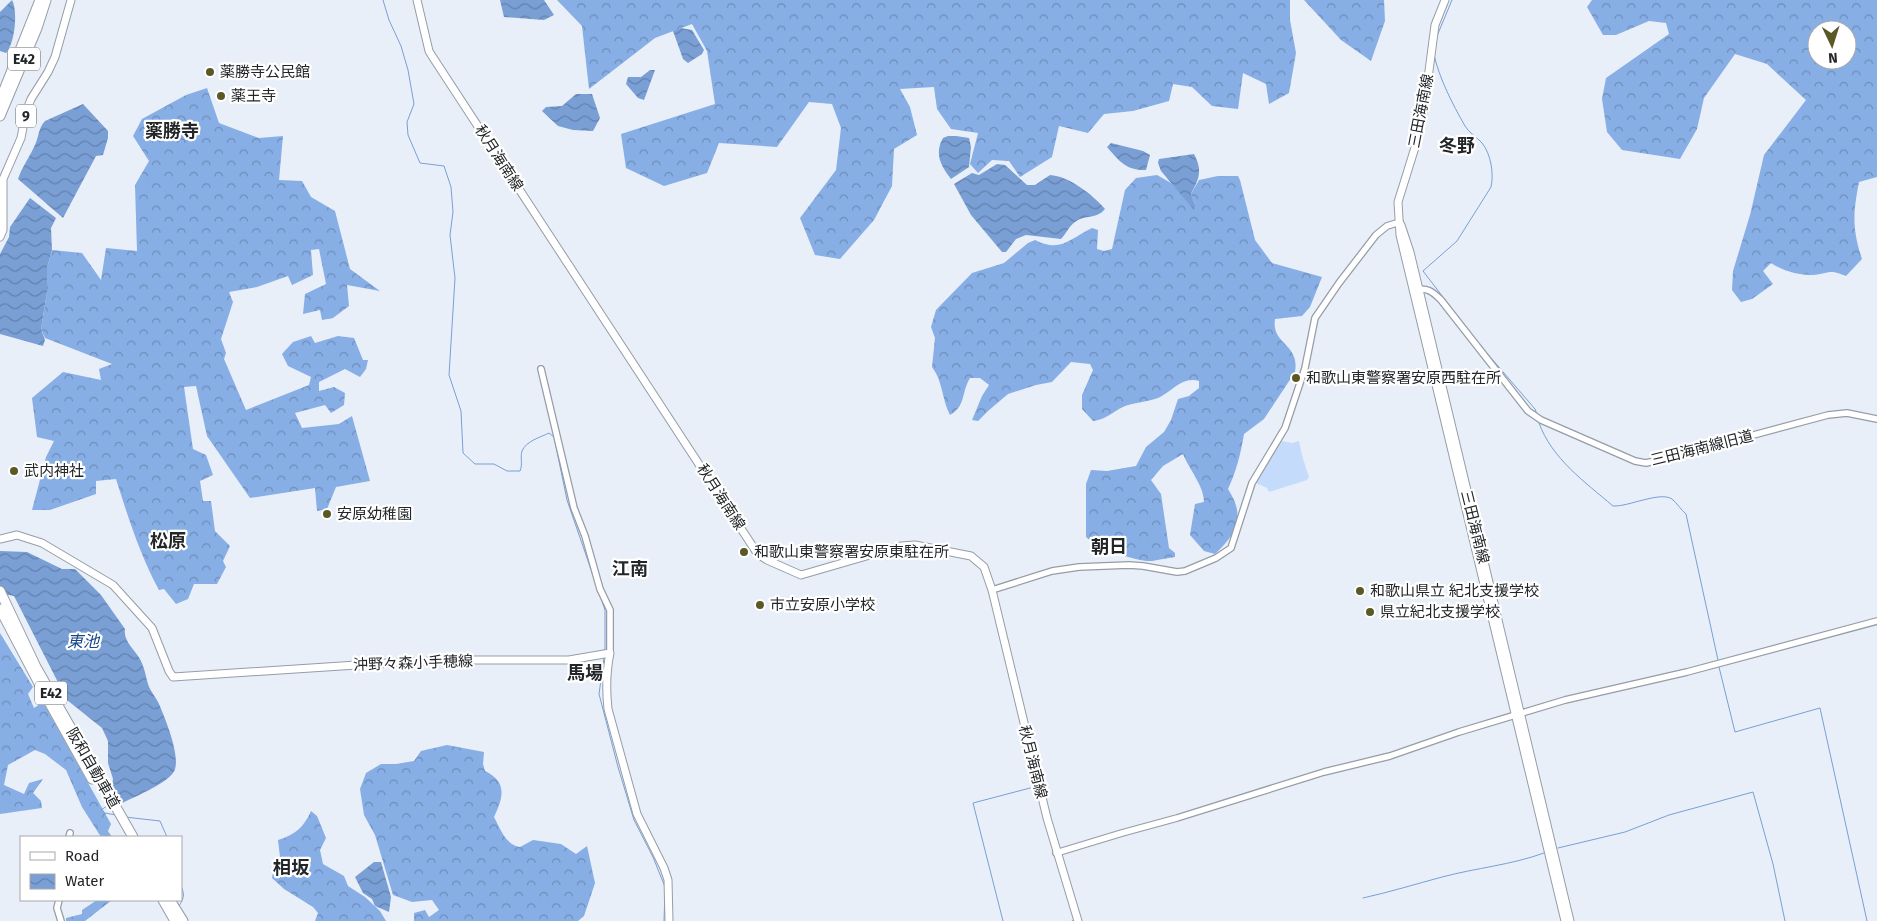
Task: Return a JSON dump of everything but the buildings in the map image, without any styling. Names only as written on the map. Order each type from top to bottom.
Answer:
[{"type":"highway","name":"E42","points":[[0,100],[40,0]]},
{"type":"highway","name":"E42","points":[[0,116],[37,28],[46,0]]},
{"type":"highway","name":"阪和自動車道","points":[[2,595],[36,667],[100,786]]},
{"type":"highway","name":"阪和自動車道","points":[[0,609],[44,694],[118,817],[132,836]]},
{"type":"highway","name":"阪和自動車道","points":[[118,817],[126,836]]},
{"type":"highway","points":[[163,901],[175,921]]},
{"type":"highway","points":[[171,901],[183,921]]},
{"type":"main road","name":"9","points":[[0,237],[2,230],[3,179],[21,138],[26,112],[31,99],[55,57],[71,0]]},
{"type":"main road","name":"秋月海南線","points":[[418,0],[429,51],[432,56],[757,553],[767,560],[801,575],[901,546],[915,545],[971,556],[984,567],[992,590],[1038,788],[1078,921]]},
{"type":"main road","name":"三田海南線","points":[[1445,0],[1435,25],[1424,109],[1398,202],[1400,222],[1404,230],[1416,290],[1565,921]]},
{"type":"main road","name":"沖野々森小手穂線","points":[[0,539],[17,535],[42,543],[113,585],[152,628],[173,677],[410,662],[569,660],[610,653]]},
{"type":"main road","points":[[610,653],[607,667],[606,692],[608,709],[637,814],[668,880],[669,921]]},
{"type":"main road","name":"三田海南線","points":[[1517,714],[1570,921]]},
{"type":"street","points":[[992,590],[1052,571],[1070,568],[1129,565],[1176,572],[1184,571],[1216,558],[1231,548],[1252,483],[1285,428],[1304,368],[1315,318],[1376,235],[1387,226],[1400,222]]},
{"type":"street","name":"三田海南線旧道","points":[[1416,290],[1431,291],[1442,300],[1515,396],[1534,416],[1623,457],[1646,462],[1828,415],[1847,413],[1877,419]]},
{"type":"street","points":[[541,369],[574,508],[585,536],[600,588],[610,610],[610,653]]},
{"type":"street","points":[[1056,853],[1177,818],[1324,772],[1390,756],[1459,732],[1565,700],[1687,672],[1877,621]]},
{"type":"street","points":[[59,901],[58,908],[61,921]]},
{"type":"green space","points":[[557,0],[1290,0],[1290,20],[1296,53],[1289,93],[1269,104],[1266,84],[1243,73],[1238,109],[1212,106],[1192,87],[1173,84],[1169,101],[1133,111],[1104,114],[1088,133],[1059,126],[1052,157],[1020,177],[1009,161],[992,160],[978,173],[970,164],[978,133],[951,129],[937,109],[934,87],[900,89],[910,107],[917,135],[894,149],[892,186],[874,220],[840,259],[815,255],[800,218],[836,170],[841,128],[832,104],[809,102],[777,147],[719,143],[707,173],[664,186],[626,168],[621,134],[715,104],[707,51],[692,24],[655,38],[589,89],[582,26]]},
{"type":"green space","points":[[1304,0],[1384,0],[1385,21],[1371,61],[1341,40]]},
{"type":"green space","points":[[1592,0],[1877,0],[1877,177],[1859,182],[1855,230],[1862,259],[1846,276],[1832,272],[1812,275],[1801,274],[1790,272],[1771,263],[1763,271],[1773,284],[1752,299],[1741,302],[1732,290],[1733,271],[1750,215],[1764,155],[1806,100],[1767,64],[1735,54],[1704,98],[1697,129],[1680,159],[1622,150],[1607,132],[1602,99],[1606,78],[1669,34],[1666,23],[1649,21],[1616,35],[1603,35],[1587,7]]},
{"type":"green space","points":[[207,88],[219,123],[259,138],[283,136],[279,180],[302,181],[311,197],[335,211],[350,269],[380,291],[347,285],[349,306],[333,318],[322,320],[320,310],[303,314],[305,294],[326,284],[319,249],[311,250],[313,275],[292,285],[288,276],[257,287],[229,292],[233,302],[221,339],[226,353],[224,359],[246,410],[309,385],[311,377],[288,366],[282,354],[293,342],[311,336],[315,343],[338,336],[354,338],[363,360],[368,360],[366,369],[360,377],[345,369],[319,382],[319,391],[334,387],[345,393],[344,405],[331,413],[325,405],[295,413],[302,428],[339,424],[352,416],[370,481],[336,487],[327,509],[317,511],[315,488],[250,498],[207,436],[196,386],[184,387],[193,449],[206,455],[213,475],[200,481],[203,501],[211,501],[215,531],[230,546],[223,561],[226,567],[217,584],[194,584],[188,599],[176,604],[164,589],[159,590],[152,577],[135,536],[116,479],[96,481],[96,494],[50,510],[32,510],[46,457],[54,441],[37,437],[32,398],[63,372],[101,380],[99,369],[112,364],[45,338],[41,329],[47,292],[47,268],[52,250],[82,253],[101,280],[106,248],[137,251],[135,185],[149,161],[133,136],[142,119],[186,95]]},
{"type":"green space","points":[[1157,175],[1171,183],[1195,205],[1191,194],[1199,180],[1218,176],[1238,176],[1255,240],[1272,263],[1322,277],[1310,307],[1302,316],[1275,319],[1277,334],[1293,355],[1295,372],[1264,419],[1244,434],[1238,462],[1228,489],[1237,508],[1238,516],[1234,532],[1215,554],[1204,551],[1190,535],[1195,504],[1204,502],[1202,490],[1183,454],[1163,466],[1151,480],[1161,494],[1169,548],[1175,553],[1175,557],[1145,561],[1117,554],[1099,546],[1086,537],[1086,484],[1091,470],[1107,471],[1136,466],[1146,447],[1164,432],[1171,420],[1178,399],[1189,396],[1199,388],[1199,381],[1187,381],[1177,385],[1158,398],[1126,406],[1104,418],[1093,421],[1082,409],[1082,395],[1093,370],[1090,364],[1071,362],[1052,382],[1008,394],[978,421],[972,420],[989,385],[980,378],[970,378],[959,408],[950,415],[936,372],[932,367],[935,338],[931,327],[936,310],[972,273],[1004,263],[1028,243],[1035,240],[1044,244],[1058,245],[1092,228],[1098,230],[1097,249],[1104,251],[1112,249],[1125,190],[1136,178]]},
{"type":"green space","points":[[0,633],[33,687],[28,694],[34,708],[43,702],[111,824],[108,831],[111,836],[100,836],[82,807],[66,770],[45,754],[35,750],[8,765],[4,785],[24,794],[29,783],[43,779],[33,793],[41,801],[42,808],[0,814]]},
{"type":"green space","points":[[447,745],[484,752],[483,764],[485,771],[497,780],[501,791],[500,803],[494,817],[504,836],[511,843],[520,847],[533,840],[561,844],[576,854],[587,846],[595,883],[584,916],[578,921],[414,921],[414,913],[425,910],[429,917],[439,910],[432,900],[412,902],[393,895],[375,835],[364,815],[360,789],[366,773],[381,764],[414,761],[421,751]]},
{"type":"green space","points":[[311,811],[317,816],[326,838],[320,850],[323,864],[344,876],[348,886],[365,897],[380,911],[386,921],[315,921],[318,913],[313,907],[284,889],[272,878],[273,872],[281,865],[278,840],[298,830]]},
{"type":"green space","points":[[96,901],[111,901],[85,921],[66,921],[66,918],[82,914],[82,910]]},
{"type":"shaded area","points":[[1282,441],[1292,443],[1299,441],[1309,477],[1307,480],[1269,492],[1267,488],[1256,483]]},
{"type":"water","points":[[12,0],[15,12],[15,27],[12,42],[6,53],[0,51],[0,12]]},
{"type":"water","points":[[500,0],[544,0],[554,15],[544,20],[504,17]]},
{"type":"water","points":[[681,28],[692,30],[704,50],[702,54],[688,63],[683,59],[673,31]]},
{"type":"water","points":[[650,70],[655,70],[644,100],[638,98],[626,84],[628,77],[641,77]]},
{"type":"water","points":[[576,94],[592,94],[600,118],[593,131],[573,130],[558,126],[542,111],[546,107],[562,106]]},
{"type":"water","points":[[83,104],[108,131],[108,138],[103,155],[96,156],[63,218],[18,179],[36,144],[41,127],[45,121]]},
{"type":"water","points":[[948,136],[969,138],[971,147],[969,167],[951,179],[942,165],[939,155],[940,144],[943,138]]},
{"type":"water","points":[[1111,143],[1143,151],[1150,155],[1146,170],[1134,169],[1124,164],[1107,147]]},
{"type":"water","points":[[1194,154],[1197,160],[1199,175],[1191,194],[1195,205],[1194,210],[1161,171],[1158,163],[1159,159]]},
{"type":"water","points":[[997,164],[1005,165],[1027,185],[1035,185],[1050,175],[1065,179],[1087,192],[1105,209],[1098,215],[1075,222],[1061,239],[1026,235],[1016,239],[1006,252],[1002,252],[971,215],[954,184],[972,173],[979,175]]},
{"type":"water","points":[[30,198],[56,218],[51,228],[52,250],[47,268],[47,292],[41,329],[45,340],[43,346],[0,334],[0,254],[9,237],[10,227]]},
{"type":"water","name":"東池","points":[[0,551],[27,552],[62,569],[75,569],[101,595],[125,629],[126,637],[142,663],[149,687],[159,704],[175,750],[176,767],[173,773],[163,782],[120,804],[111,789],[113,779],[108,763],[108,741],[102,728],[67,700],[14,596],[9,595],[0,598]]},
{"type":"water","points":[[374,862],[381,862],[391,897],[389,912],[375,906],[372,899],[363,893],[355,877]]},
{"type":"waterway","points":[[383,0],[408,70],[414,104],[407,122],[408,135],[420,163],[444,166],[451,187],[453,212],[450,235],[455,278],[449,375],[461,411],[463,453],[475,464],[494,464],[507,471],[520,471],[521,456],[524,448],[534,440],[549,433],[554,437],[567,500],[605,610],[605,651]]},
{"type":"waterway","points":[[1437,36],[1452,0]]},
{"type":"waterway","points":[[1434,55],[1443,82],[1460,117],[1488,153],[1492,170],[1492,182],[1491,187],[1457,241],[1423,271],[1479,344],[1535,409],[1537,414]]},
{"type":"waterway","points":[[1539,423],[1552,448],[1561,459],[1613,506],[1667,497],[1672,499],[1686,514],[1718,660]]},
{"type":"waterway","points":[[604,658],[599,694],[618,767],[634,820],[653,857],[665,887]]},
{"type":"waterway","points":[[1719,667],[1735,732],[1820,708],[1867,921]]},
{"type":"waterway","points":[[1003,921],[973,803],[1034,787]]},
{"type":"waterway","points":[[1558,848],[1625,832],[1669,815],[1753,792],[1773,864],[1785,921]]},
{"type":"waterway","points":[[110,804],[101,810],[105,813],[116,815]]},
{"type":"waterway","points":[[125,817],[160,821],[167,836]]},
{"type":"waterway","points":[[1363,898],[1442,877],[1519,861],[1544,853]]},
{"type":"waterway","points":[[182,889],[182,901]]},
{"type":"waterway","points":[[664,921],[665,893]]},
{"type":"waterway","points":[[179,906],[182,901]]},
{"type":"place","name":"薬勝寺公民館","points":[[210,72]]},
{"type":"place","name":"薬王寺","points":[[221,96]]},
{"type":"place","name":"和歌山東警察署安原西駐在所","points":[[1296,378]]},
{"type":"place","name":"武内神社","points":[[14,471]]},
{"type":"place","name":"安原幼稚園","points":[[327,514]]},
{"type":"place","name":"和歌山東警察署安原東駐在所","points":[[744,552]]},
{"type":"place","name":"和歌山県立 紀北支援学校","points":[[1360,591]]},
{"type":"place","name":"市立安原小学校","points":[[760,605]]},
{"type":"place","name":"県立紀北支援学校","points":[[1370,612]]},
{"type":"district","name":"薬勝寺","points":[[172,131]]},
{"type":"district","name":"冬野","points":[[1457,146]]},
{"type":"district","name":"松原","points":[[168,541]]},
{"type":"district","name":"朝日","points":[[1109,547]]},
{"type":"district","name":"江南","points":[[630,569]]},
{"type":"district","name":"馬場","points":[[585,673]]},
{"type":"district","name":"相坂","points":[[291,868]]}]
